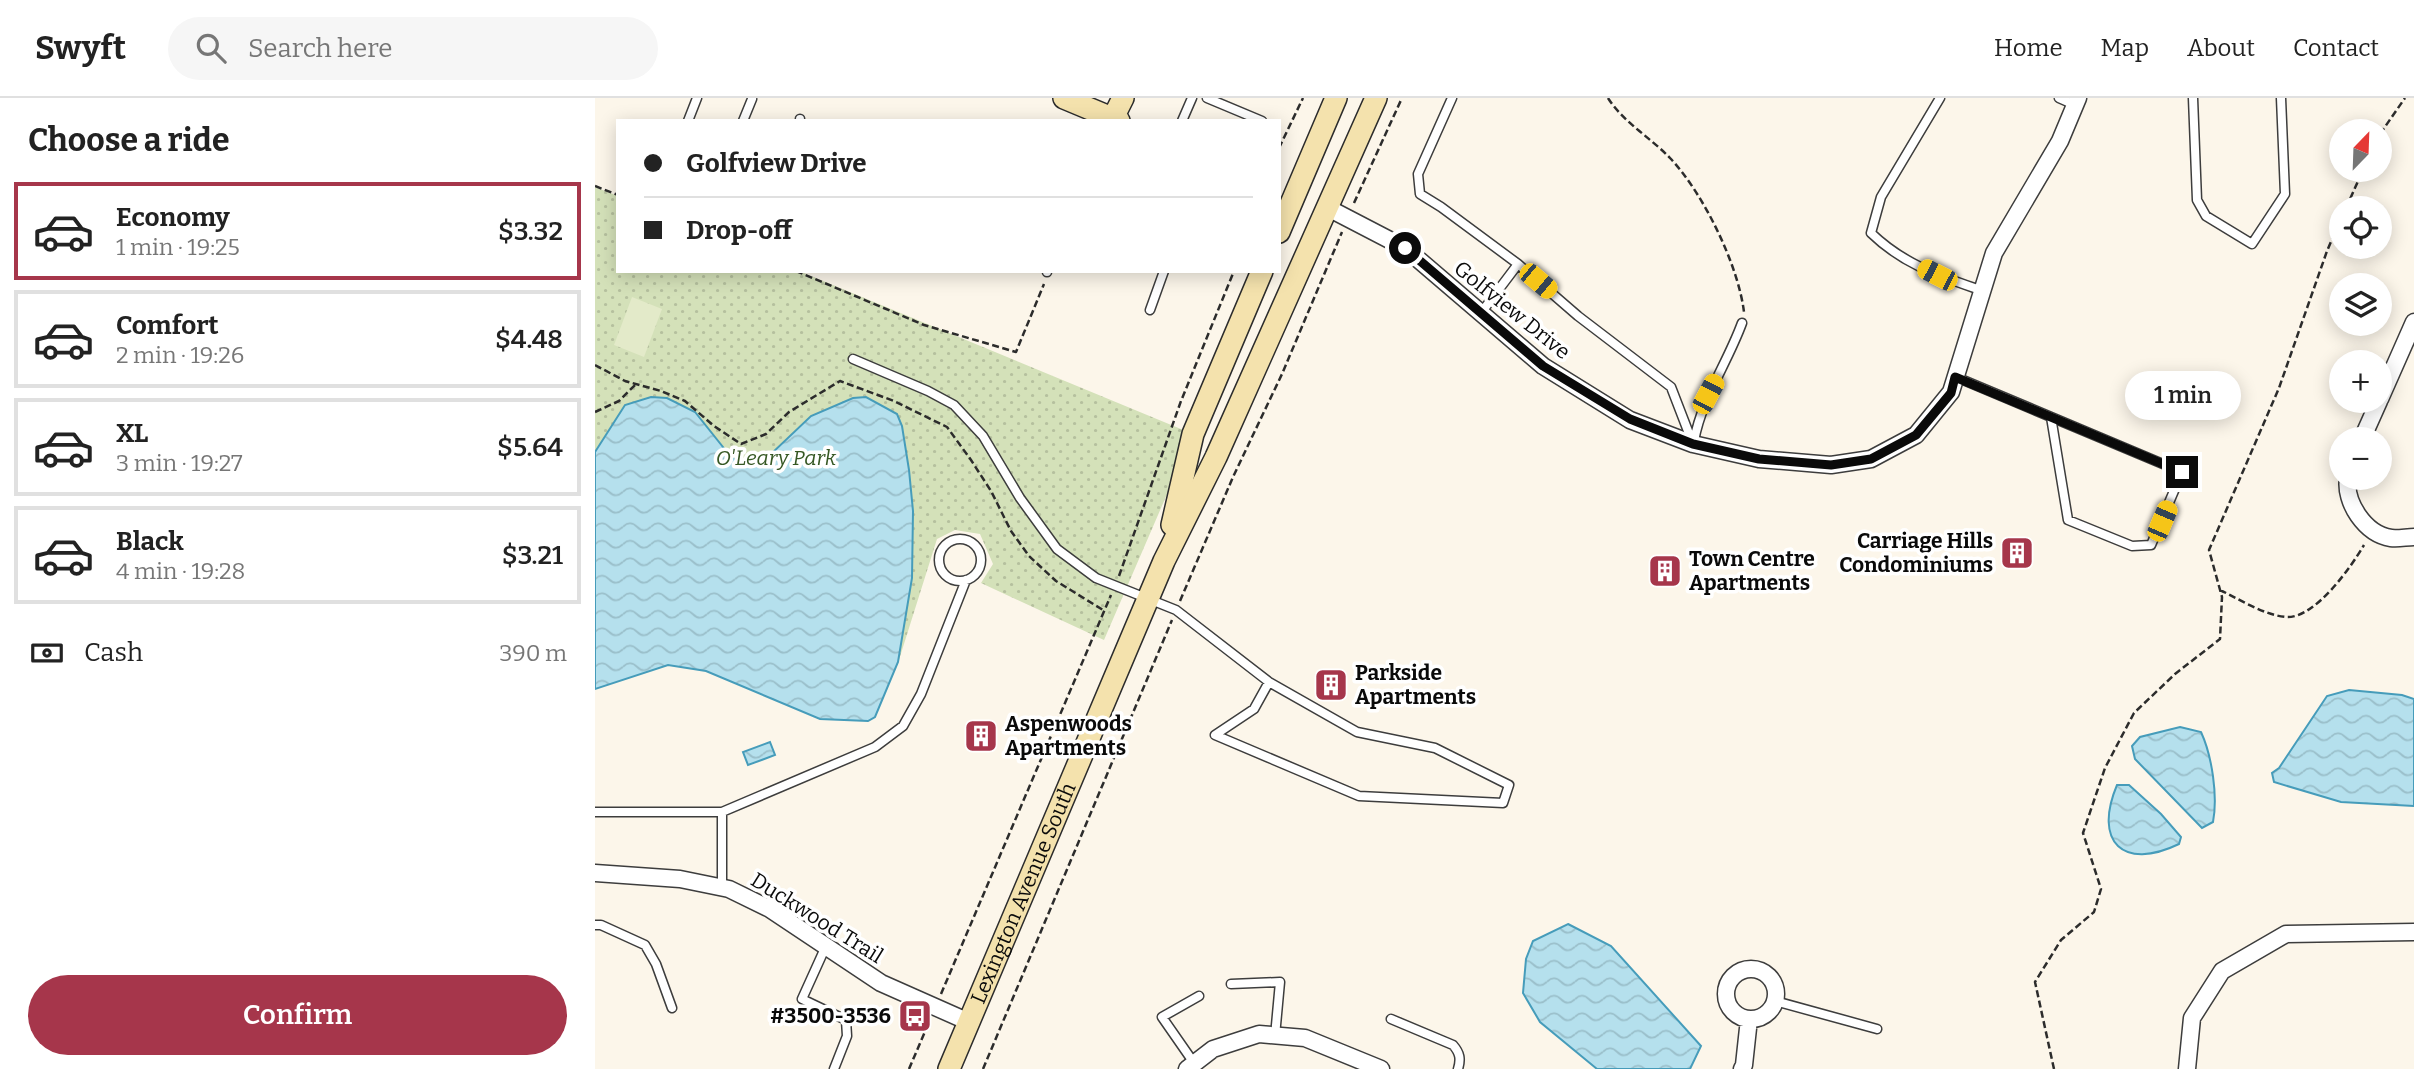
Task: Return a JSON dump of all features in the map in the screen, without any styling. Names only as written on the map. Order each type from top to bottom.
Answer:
[{"type":"street","points":[[1065,98],[1114,119]]},
{"type":"street","points":[[1116,119],[1123,98]]},
{"type":"street","points":[[1281,222],[1287,191],[1336,98]]},
{"type":"street","name":"Lexington Avenue South","points":[[949,1069],[1164,561],[1216,457],[1376,98]]},
{"type":"street","name":"Golfview Drive","points":[[1328,208],[1405,248],[1543,366],[1630,419],[1693,444],[1759,459],[1831,465],[1871,459],[1916,435],[1951,393],[1994,253],[2060,141],[2077,102]]},
{"type":"street","points":[[1287,191],[1328,208]]},
{"type":"street","name":"Lexington Avenue South","points":[[1164,561],[1193,434],[1261,273]]},
{"type":"street","points":[[2392,372],[2414,322]]},
{"type":"street","points":[[2347,490],[2351,506],[2373,529],[2391,538],[2414,537]]},
{"type":"street","name":"Duckwood Trail","points":[[595,873],[680,878],[722,887],[770,909],[881,983],[969,1022]]},
{"type":"street","points":[[2187,1069],[2192,1018],[2222,971],[2286,934],[2414,932]]},
{"type":"street","points":[[1747,969],[1764,972],[1774,985],[1775,1002],[1765,1015],[1749,1020],[1734,1013],[1726,999],[1728,983],[1740,971],[1747,969]]},
{"type":"street","points":[[1742,1069],[1749,1020]]},
{"type":"street","points":[[1190,1066],[1213,1049],[1259,1034],[1305,1038],[1356,1064],[1381,1069]]},
{"type":"lane","points":[[689,119],[697,98]]},
{"type":"lane","points":[[1183,119],[1192,98]]},
{"type":"lane","points":[[1207,98],[1257,119]]},
{"type":"lane","points":[[1452,98],[1418,174],[1420,194],[1518,264],[1578,316],[1671,387],[1693,444]]},
{"type":"lane","points":[[1940,98],[1881,197],[1871,233],[1890,251],[1937,275],[1983,290]]},
{"type":"lane","points":[[2059,98],[2077,102]]},
{"type":"lane","points":[[2193,98],[2197,201],[2206,216],[2252,244],[2285,194],[2281,98]]},
{"type":"lane","points":[[744,119],[752,99]]},
{"type":"lane","points":[[1481,313],[1518,264]]},
{"type":"lane","points":[[1150,310],[1163,273]]},
{"type":"lane","points":[[1693,444],[1697,420],[1736,341],[1742,323]]},
{"type":"lane","points":[[853,359],[954,405],[983,436],[1020,498],[1057,549],[1096,578],[1176,610],[1269,682],[1357,732],[1436,748],[1510,785],[1503,803],[1359,796],[1215,735],[1254,709],[1269,682]]},
{"type":"lane","points":[[1955,377],[2051,417],[2182,472],[2151,545],[2132,546],[2068,520],[2051,417]]},
{"type":"lane","points":[[595,812],[722,812],[875,747],[903,726],[922,694],[966,580],[977,572],[980,553],[965,539],[952,540],[946,544],[939,556],[941,570],[952,579],[966,580]]},
{"type":"lane","points":[[722,812],[722,887]]},
{"type":"lane","points":[[595,925],[601,925],[645,945],[656,964],[673,1008]]},
{"type":"lane","points":[[825,946],[802,999],[846,1020],[847,1036],[834,1069]]},
{"type":"lane","points":[[1231,984],[1280,982],[1275,1036]]},
{"type":"lane","points":[[1190,1066],[1162,1017],[1199,996]]},
{"type":"lane","points":[[1775,1002],[1877,1029]]},
{"type":"lane","points":[[1391,1020],[1453,1045],[1461,1059],[1458,1069]]},
{"type":"path","points":[[1281,144],[1303,98]]},
{"type":"path","points":[[983,1069],[1233,477],[1282,374],[1402,98]]},
{"type":"path","points":[[1608,98],[1685,174],[1703,204],[1732,264],[1741,290],[1744,311],[1742,323]]},
{"type":"path","points":[[2390,119],[2405,98]]},
{"type":"path","points":[[595,186],[616,194]]},
{"type":"path","points":[[2055,1069],[2035,982],[2061,940],[2094,912],[2101,889],[2083,834],[2105,768],[2134,713],[2175,674],[2220,639],[2222,597],[2209,551],[2280,388],[2329,246]]},
{"type":"path","points":[[801,273],[924,326],[1016,352],[1047,274]]},
{"type":"path","points":[[909,1069],[1115,585],[1181,401],[1233,273]]},
{"type":"path","points":[[595,365],[625,381],[685,401],[714,426],[741,443],[766,434],[789,412],[840,382],[894,401],[947,427],[991,491],[1011,531],[1029,556],[1056,581],[1103,610]]},
{"type":"path","points":[[595,412],[619,401],[636,384]]},
{"type":"path","points":[[2220,590],[2271,615],[2290,618],[2304,613],[2318,603],[2346,573],[2373,529]]},
{"type":"green space","name":"O'Leary Park","points":[[595,187],[616,195],[616,273],[804,273],[1193,434],[1104,640],[981,583],[993,564],[980,534],[955,530],[937,539],[898,663],[875,717],[868,721],[820,719],[706,671],[668,665],[595,689]]},
{"type":"green space","points":[[632,297],[662,309],[644,357],[614,345]]},
{"type":"water","points":[[651,397],[667,398],[695,412],[731,457],[747,466],[769,456],[811,416],[853,398],[866,397],[897,414],[902,426],[913,511],[912,578],[898,662],[875,717],[868,721],[820,719],[706,671],[668,665],[595,689],[595,452],[625,405]]},
{"type":"water","points":[[2349,690],[2402,695],[2414,699],[2414,806],[2341,802],[2274,782],[2272,773],[2279,768],[2327,696]]},
{"type":"water","points":[[2180,727],[2201,732],[2211,764],[2215,800],[2213,822],[2202,828],[2135,759],[2132,746],[2140,737]]},
{"type":"water","points":[[770,742],[775,755],[748,765],[743,752]]},
{"type":"water","points":[[2117,785],[2129,785],[2161,814],[2181,837],[2179,844],[2159,852],[2142,854],[2128,852],[2118,846],[2111,836],[2109,822],[2110,805]]},
{"type":"water","points":[[1568,924],[1611,946],[1701,1046],[1690,1069],[1597,1069],[1540,1022],[1523,993],[1526,959],[1533,941]]},
{"type":"place","name":"Carriage Hills Condominiums","points":[[2017,553]]},
{"type":"place","name":"Town Centre Apartments","points":[[1665,571]]},
{"type":"place","name":"Parkside Apartments","points":[[1331,685]]},
{"type":"place","name":"Aspenwoods Apartments","points":[[981,736]]},
{"type":"place","name":"#3500-3536","points":[[915,1016]]},
{"type":"route","points":[[1405,248],[1543,366],[1630,419],[1693,444],[1759,459],[1831,465],[1871,459],[1916,435],[1951,393],[1955,377],[2182,472]]}]
